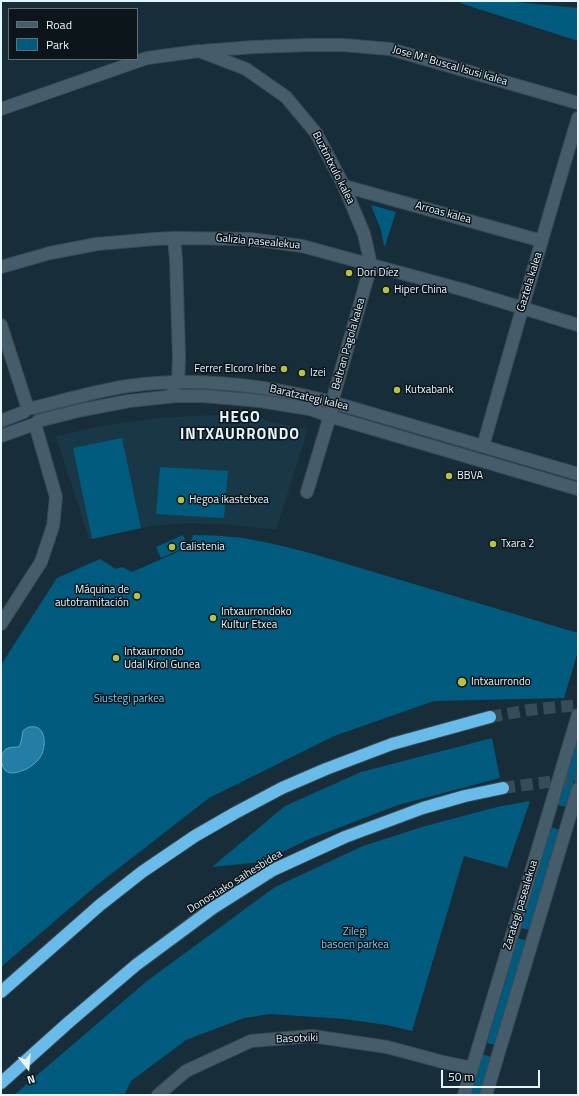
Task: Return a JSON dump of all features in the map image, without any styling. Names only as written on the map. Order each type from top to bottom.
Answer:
[{"type":"highway","points":[[1,992],[100,905],[142,872],[195,836],[228,817],[282,788],[326,769],[392,744],[490,717]]},
{"type":"highway","name":"Donostiako saihesbidea","points":[[1,1083],[136,965],[213,908],[273,870],[345,837],[423,808],[465,796],[503,788]]},
{"type":"street","name":"Jose Mª Buscal Isusi kalea","points":[[199,51],[253,47],[316,45],[343,45],[390,49],[578,103]]},
{"type":"street","name":"Buztintxulo kalea","points":[[1,109],[147,58],[199,51],[246,69],[286,97],[316,133],[344,186],[364,234],[371,264]]},
{"type":"street","name":"Gaztela kalea","points":[[483,446],[578,118]]},
{"type":"street","name":"Arroas kalea","points":[[344,186],[542,241]]},
{"type":"street","name":"Galizia pasealekua","points":[[1,267],[50,253],[97,244],[155,238],[250,239],[302,246],[371,264],[464,290],[578,325]]},
{"type":"street","points":[[129,402],[132,395],[171,391],[178,382],[179,356],[174,238]]},
{"type":"street","name":"Beltran Pagola kalea","points":[[307,492],[332,409],[332,402],[371,264]]},
{"type":"street","points":[[1,325],[28,410],[38,411],[40,416],[35,423],[56,497],[53,526],[41,562],[1,624]]},
{"type":"street","name":"Baratzategi kalea","points":[[1,421],[28,410],[81,395],[129,386],[178,382],[233,384],[267,388],[314,397],[578,474]]},
{"type":"street","name":"Baratzategi kalea","points":[[1,436],[35,423],[82,410],[129,402],[176,396],[260,401],[310,409],[578,489]]},
{"type":"street","name":"Zarategi pasealekua","points":[[464,1095],[578,715]]},
{"type":"street","name":"Zarategi pasealekua","points":[[486,1095],[578,789]]},
{"type":"street","name":"Basotxiki","points":[[158,1095],[186,1071],[251,1041],[305,1036],[387,1047],[472,1068]]},
{"type":"shaded area","name":"Hegoa ikastetxea","points":[[213,415],[246,419],[260,417],[269,422],[308,429],[276,530],[233,525],[190,523],[151,526],[89,539],[56,436],[101,426],[157,418]]},
{"type":"shaded area","points":[[29,727],[37,727],[41,730],[44,736],[44,748],[42,754],[33,765],[27,769],[15,773],[8,772],[4,769],[2,763],[3,753],[8,748],[19,747],[23,731]]},
{"type":"green space","points":[[463,1],[505,1],[578,8],[578,41],[460,3]]},
{"type":"green space","points":[[371,205],[396,212],[385,246],[381,230]]},
{"type":"green space","points":[[122,438],[141,528],[92,539],[73,448]]},
{"type":"green space","points":[[160,467],[228,471],[224,518],[156,514]]},
{"type":"green space","name":"Calistenia","points":[[183,535],[188,546],[161,558],[156,547]]},
{"type":"green space","name":"Siustegi parkea","points":[[193,535],[243,538],[310,553],[578,633],[578,651],[564,698],[434,701],[334,736],[209,798],[97,885],[1,967],[1,665],[57,578],[100,559],[116,569],[122,567],[132,572],[189,547]]},
{"type":"green space","points":[[578,737],[578,769],[566,807],[558,805]]},
{"type":"green space","points":[[492,738],[500,778],[398,805],[307,840],[262,862],[212,867],[285,806],[361,772]]},
{"type":"green space","name":"Zilegi basoen parkea","points":[[530,801],[507,868],[464,856],[412,1031],[387,1025],[344,1019],[270,1014],[244,1018],[186,1040],[131,1081],[124,1095],[14,1095],[147,981],[275,887],[363,846],[422,827],[497,807]]},
{"type":"green space","points":[[551,827],[560,830],[530,930],[520,928]]},
{"type":"green space","points":[[518,938],[527,941],[495,1045],[487,1043]]},
{"type":"green space","points":[[482,1054],[491,1057],[480,1095],[470,1095]]},
{"type":"tunnel","points":[[490,717],[529,710],[578,705]]},
{"type":"tunnel","points":[[503,788],[578,778]]},
{"type":"place","name":"Dori Díez","points":[[349,273]]},
{"type":"place","name":"Hiper China","points":[[386,290]]},
{"type":"place","name":"Ferrer Elcoro Iribe","points":[[284,369]]},
{"type":"place","name":"Izei","points":[[302,373]]},
{"type":"place","name":"Kutxabank","points":[[397,390]]},
{"type":"place","name":"BBVA","points":[[449,476]]},
{"type":"place","name":"Hegoa ikastetxea","points":[[181,500]]},
{"type":"place","name":"Txara 2","points":[[493,544]]},
{"type":"place","name":"Calistenia","points":[[172,547]]},
{"type":"place","name":"Máquina de autotramitación","points":[[137,596]]},
{"type":"place","name":"Intxaurrondoko Kultur Etxea","points":[[213,618]]},
{"type":"place","name":"Intxaurrondo Udal Kirol Gunea","points":[[116,658]]},
{"type":"place","name":"Intxaurrondo","points":[[462,682]]},
{"type":"district","name":"HEGO INTXAURRONDO","points":[[240,426]]}]
